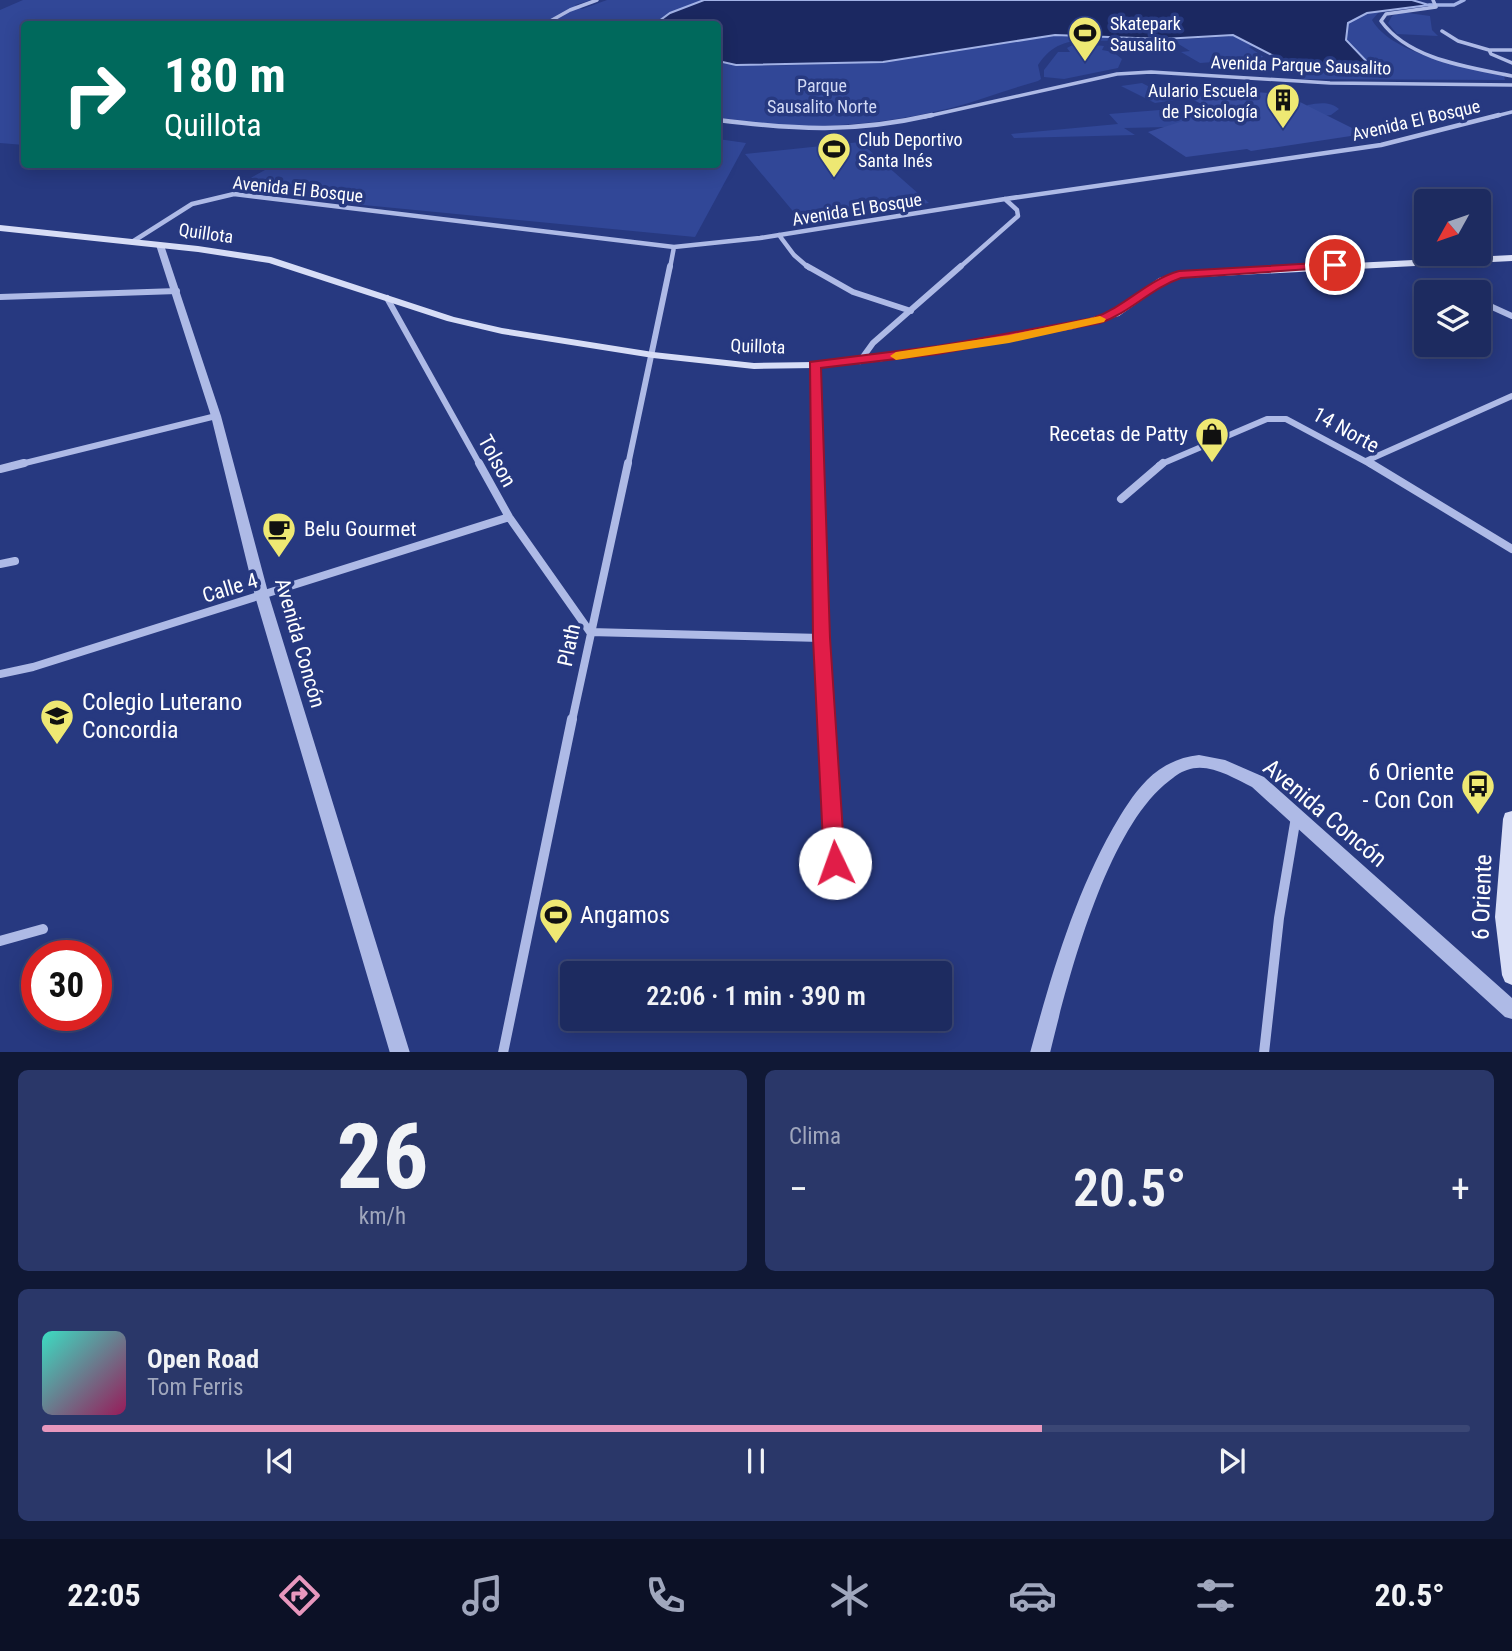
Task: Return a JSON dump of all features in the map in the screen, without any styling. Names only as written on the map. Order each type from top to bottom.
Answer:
[{"type":"main road","name":"Quillota","points":[[0,228],[271,260],[451,319],[502,331],[653,355],[754,366],[860,361],[1009,339],[1096,321],[1115,314],[1163,280],[1179,275],[1512,258]]},
{"type":"main road","points":[[1494,258],[1510,246]]},
{"type":"main road","name":"6 Oriente","points":[[1512,819],[1505,881],[1505,946],[1512,975]]},
{"type":"street","points":[[550,21],[597,0]]},
{"type":"street","points":[[1433,0],[1437,5],[1386,14],[1381,21],[1391,36],[1421,50],[1512,76]]},
{"type":"street","points":[[1442,31],[1458,41],[1489,50],[1512,50]]},
{"type":"street","points":[[1489,50],[1490,54],[1512,62]]},
{"type":"street","name":"Avenida Parque Sausalito","points":[[721,120],[786,129],[856,129],[934,115],[1117,74],[1151,72],[1330,83],[1512,85]]},
{"type":"street","name":"Avenida El Bosque","points":[[132,242],[186,205],[201,198],[234,194],[674,247],[779,235],[1005,199],[1381,145],[1512,112]]},
{"type":"street","points":[[860,361],[873,343],[1017,216],[1017,210],[1005,199]]},
{"type":"street","points":[[779,235],[799,260],[829,280],[861,295],[911,311]]},
{"type":"street","name":"Avenida Concón","points":[[160,245],[216,416],[262,596],[400,1052]]},
{"type":"street","name":"Plath","points":[[503,1052],[590,632],[653,355],[674,247]]},
{"type":"street","points":[[0,297],[177,291]]},
{"type":"street","name":"Tolson","points":[[387,298],[509,517],[590,632]]},
{"type":"street","points":[[1491,307],[1512,316]]},
{"type":"street","points":[[815,365],[821,638],[835,863]]},
{"type":"street","points":[[1366,461],[1512,396]]},
{"type":"street","points":[[0,469],[216,416]]},
{"type":"street","name":"14 Norte","points":[[1121,499],[1157,466],[1267,419],[1286,419],[1366,461],[1512,549]]},
{"type":"street","name":"Calle 4","points":[[0,674],[33,667],[509,517]]},
{"type":"street","points":[[0,564],[15,561]]},
{"type":"street","points":[[590,632],[821,638]]},
{"type":"street","name":"Avenida Concón","points":[[1040,1052],[1053,996],[1088,893],[1127,819],[1153,783],[1179,765],[1213,761],[1258,782],[1512,1010]]},
{"type":"street","points":[[1264,1052],[1279,918],[1296,817]]},
{"type":"street","points":[[0,941],[43,929]]},
{"type":"green space","points":[[23,0],[591,0],[575,5],[582,9],[607,0],[704,0],[670,13],[659,21],[21,21],[21,145],[0,143],[0,10]]},
{"type":"green space","points":[[1379,12],[1372,20],[1396,42],[1451,64],[1504,76],[1505,80],[1301,79],[1296,62],[1330,69],[1370,66],[1346,40],[1348,23],[1367,13]]},
{"type":"green space","points":[[1401,12],[1430,16],[1432,30],[1438,36],[1397,34],[1388,23],[1392,16]]},
{"type":"green space","name":"Parque Sausalito Norte","points":[[1050,35],[1153,38],[1169,40],[1177,49],[1133,49],[1126,40],[1066,43],[1047,54],[1038,65],[1041,79],[1038,81],[951,108],[893,120],[806,126],[721,118],[721,61],[768,66],[883,62]]},
{"type":"green space","points":[[1234,36],[1254,46],[1249,47],[1281,69],[1239,72],[1224,63],[1255,59],[1200,63],[1181,52],[1190,51],[1172,40]]},
{"type":"green space","name":"Skatepark Sausalito","points":[[1076,43],[1104,46],[1102,50],[1113,52],[1122,59],[1118,68],[1064,79],[1044,77],[1044,70],[1058,52],[1070,52],[1067,48]]},
{"type":"green space","points":[[1142,83],[1175,100],[1155,103],[1121,86]]},
{"type":"green space","points":[[1253,99],[1308,107],[1307,105],[1320,103],[1339,109],[1331,115],[1254,125],[1124,128],[1135,135],[1014,138],[1011,134],[1118,124],[1109,114],[1198,107]]},
{"type":"green space","points":[[721,139],[746,143],[695,237],[343,203],[234,187],[265,170],[241,168],[721,168]]},
{"type":"green space","name":"Club Deportivo Santa Inés","points":[[860,142],[929,203],[802,222],[745,154]]},
{"type":"shaded area","points":[[704,0],[1412,0],[1429,5],[1367,13],[1348,23],[1346,40],[1371,66],[1350,71],[1296,62],[1297,68],[1233,35],[1163,39],[1055,35],[883,62],[736,65],[721,62],[721,21],[659,21],[670,13]]},
{"type":"building","points":[[1228,90],[1284,94],[1364,134],[1251,151],[1247,149],[1186,157],[1148,132],[1215,111],[1186,96]]},
{"type":"waterway","points":[[1429,5],[1454,5],[1464,0]]},
{"type":"slow traffic","points":[[896,356],[1009,339],[1100,319]]},
{"type":"place","name":"Skatepark Sausalito","points":[[1085,63]]},
{"type":"place","name":"Aulario Escuela de Psicología","points":[[1283,130]]},
{"type":"place","name":"Club Deportivo Santa Inés","points":[[834,179]]},
{"type":"place","name":"Recetas de Patty","points":[[1212,464]]},
{"type":"place","name":"Belu Gourmet","points":[[279,559]]},
{"type":"place","name":"Colegio Luterano Concordia","points":[[57,746]]},
{"type":"place","name":"6 Oriente - Con Con","points":[[1478,816]]},
{"type":"place","name":"Angamos","points":[[556,945]]},
{"type":"route","points":[[835,863],[821,638],[815,365],[1009,339],[1096,321],[1115,314],[1163,280],[1179,275],[1335,265]]}]
